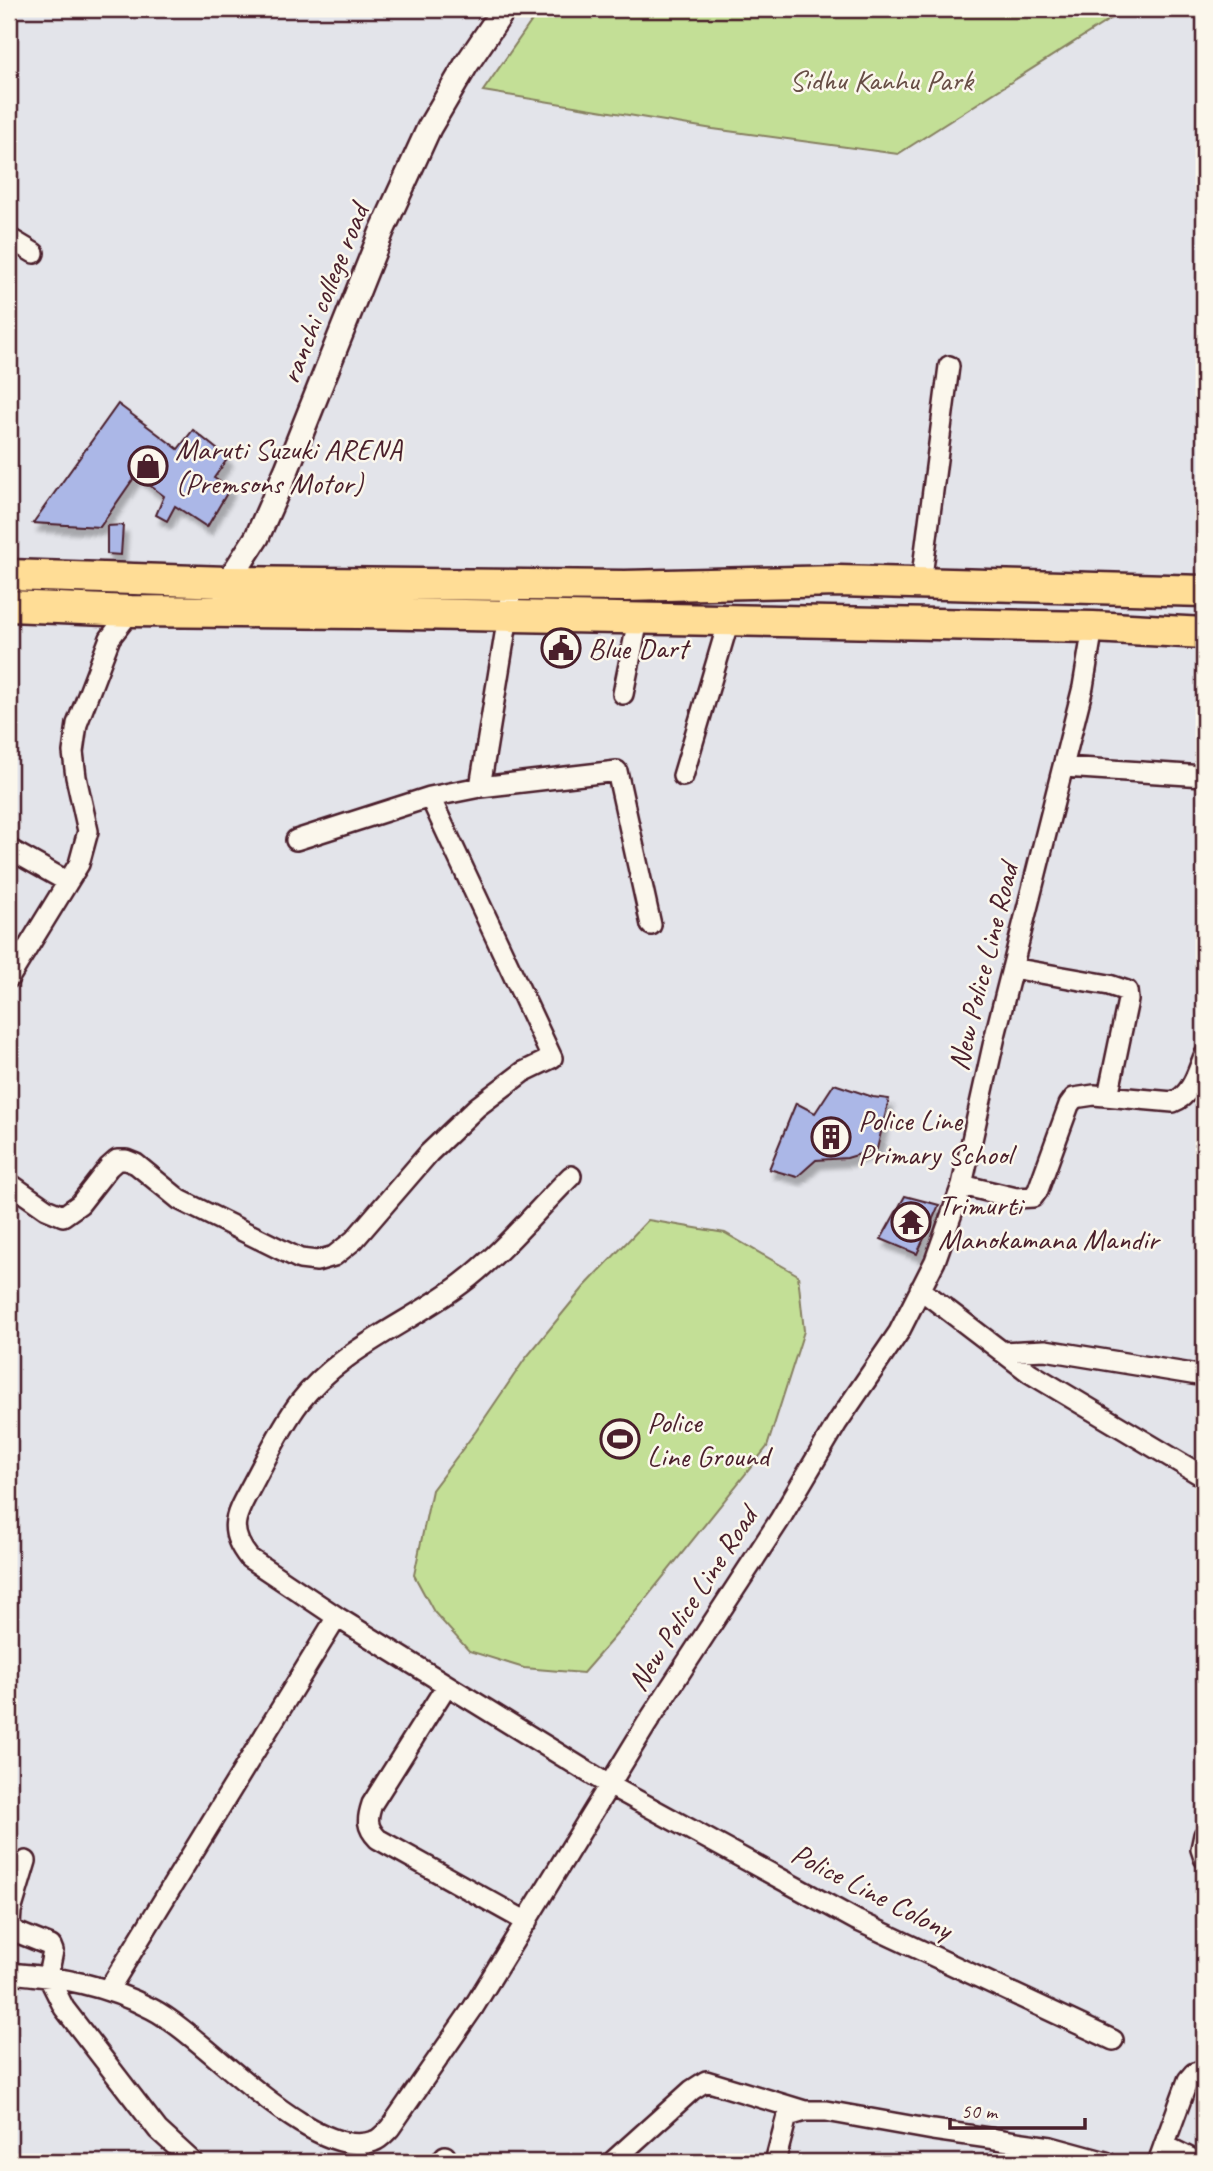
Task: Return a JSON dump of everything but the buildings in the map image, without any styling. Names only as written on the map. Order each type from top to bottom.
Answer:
[{"type":"main road","points":[[9,575],[228,582],[625,586],[839,582],[1204,591]]},
{"type":"main road","points":[[10,607],[1093,627],[1204,633]]},
{"type":"street","name":"ranchi college road","points":[[223,612],[228,582],[257,537],[382,232],[429,128],[466,65],[504,9]]},
{"type":"street","points":[[9,238],[34,253]]},
{"type":"street","points":[[921,584],[949,366]]},
{"type":"street","points":[[480,788],[511,585]]},
{"type":"street","points":[[9,978],[79,864],[88,831],[73,752],[77,724],[110,638],[131,611]]},
{"type":"street","points":[[623,694],[638,620]]},
{"type":"street","points":[[683,776],[729,620]]},
{"type":"street","name":"New Police Line Road","points":[[109,1989],[155,2010],[258,2094],[298,2121],[328,2136],[361,2144],[377,2141],[390,2128],[473,2008],[609,1785],[779,1521],[837,1423],[899,1332],[935,1261],[962,1185],[1012,968],[1083,687],[1093,627]]},
{"type":"street","points":[[1064,767],[1204,776]]},
{"type":"street","points":[[296,840],[430,797],[617,771],[650,925]]},
{"type":"street","points":[[9,1183],[46,1209],[63,1216],[80,1204],[108,1167],[117,1160],[126,1160],[136,1164],[180,1200],[300,1259],[317,1261],[334,1256],[354,1240],[429,1153],[477,1107],[523,1072],[552,1058],[430,797]]},
{"type":"street","points":[[9,849],[68,882]]},
{"type":"street","points":[[1012,968],[1109,985],[1127,991],[1128,1000],[1108,1096]]},
{"type":"street","points":[[962,1185],[1016,1198],[1033,1198],[1074,1098],[1083,1094],[1174,1102],[1182,1099],[1189,1090],[1204,1056]]},
{"type":"street","name":"Police Line Colony","points":[[570,1176],[463,1283],[345,1359],[300,1402],[278,1434],[239,1510],[234,1530],[239,1546],[249,1558],[337,1617],[609,1785],[856,1920],[1113,2040]]},
{"type":"street","points":[[920,1289],[1030,1373],[1204,1477]]},
{"type":"street","points":[[1002,1352],[1045,1350],[1204,1377]]},
{"type":"street","points":[[9,1973],[48,1976],[109,1989],[337,1617]]},
{"type":"street","points":[[447,1685],[372,1804],[367,1818],[369,1829],[378,1839],[527,1922]]},
{"type":"street","points":[[1204,1835],[1201,1849],[1204,1858]]},
{"type":"street","points":[[26,1861],[11,1911],[10,1926],[16,1932],[51,1947],[53,1951],[48,1976],[64,2008],[125,2091],[158,2130],[193,2162]]},
{"type":"street","points":[[1198,2162],[1161,2154],[1188,2080],[1194,2073],[1204,2070]]},
{"type":"street","points":[[612,2162],[692,2090],[706,2081],[806,2111]]},
{"type":"street","points":[[775,2162],[786,2120],[791,2115],[806,2111],[827,2111],[1051,2147],[1106,2162]]},
{"type":"green space","name":"Sidhu Kanhu Park","points":[[540,9],[1126,9],[898,154],[713,129],[483,91]]},
{"type":"green space","name":"Police Line Ground","points":[[648,1220],[725,1233],[798,1275],[804,1331],[767,1447],[583,1673],[524,1668],[469,1651],[434,1612],[414,1575],[432,1490],[525,1359],[584,1287]]},
{"type":"place","name":"Maruti Suzuki ARENA (Premsons Motor)","points":[[148,466]]},
{"type":"place","name":"Blue Dart","points":[[561,648]]},
{"type":"place","name":"Police Line Primary School","points":[[831,1137]]},
{"type":"place","name":"Trimurti Manokamana Mandir","points":[[911,1222]]},
{"type":"place","name":"Police Line Ground","points":[[620,1439]]}]
